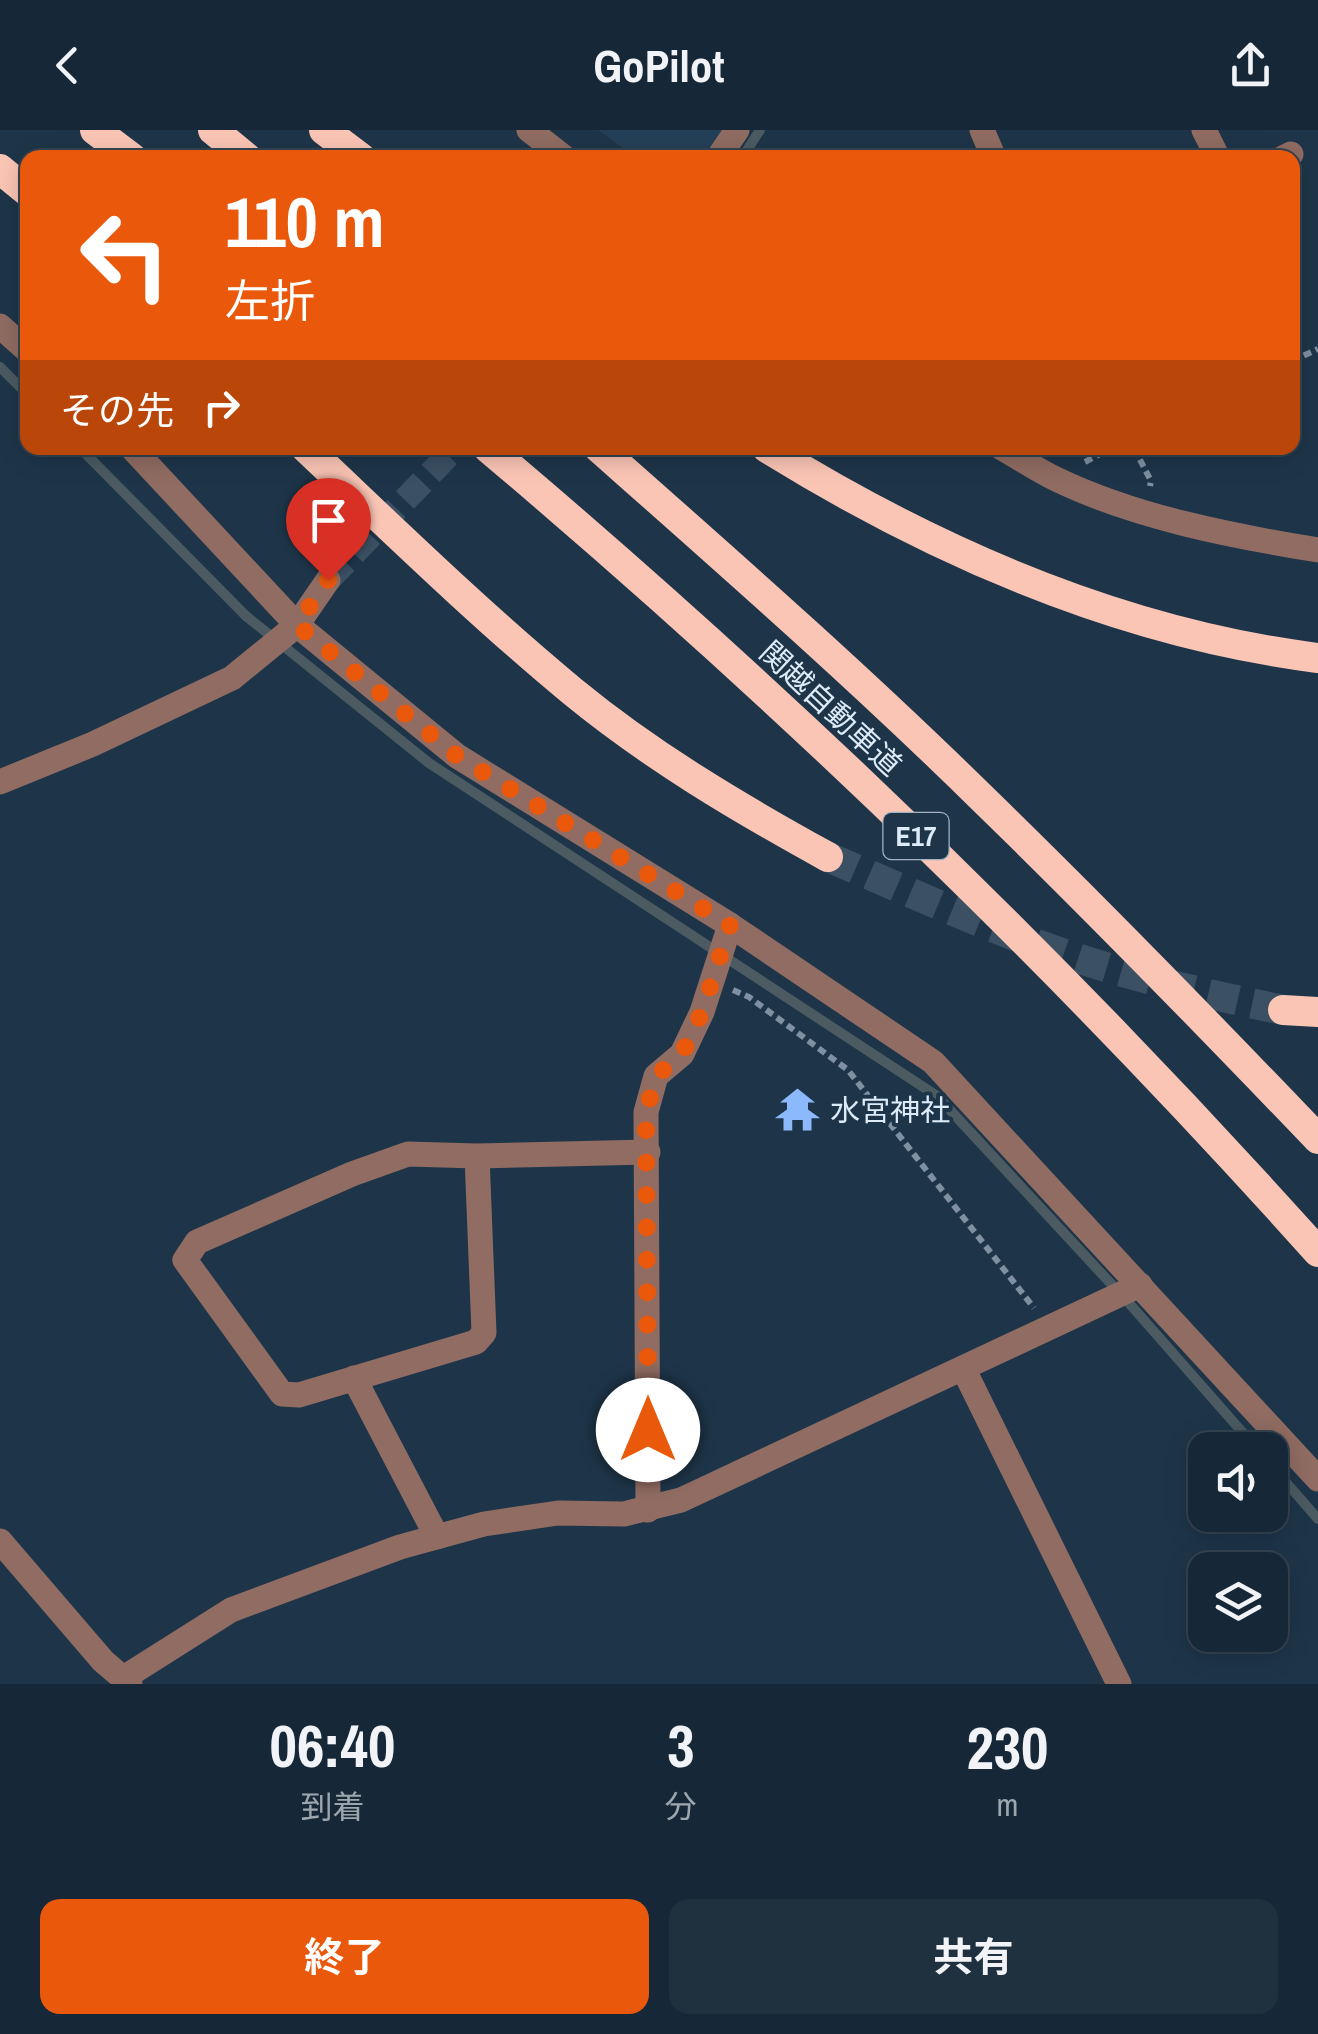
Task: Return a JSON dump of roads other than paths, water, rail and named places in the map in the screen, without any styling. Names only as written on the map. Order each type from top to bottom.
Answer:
[{"type":"highway","points":[[96,130],[122,150]]},
{"type":"highway","points":[[213,130],[237,150]]},
{"type":"highway","points":[[324,130],[350,150]]},
{"type":"highway","points":[[0,169],[20,185]]},
{"type":"highway","points":[[314,455],[573,692],[658,756],[736,807],[828,858]]},
{"type":"highway","name":"関越自動車道","points":[[496,455],[736,666],[924,843],[1122,1042],[1318,1252]]},
{"type":"highway","name":"関越自動車道","points":[[607,455],[787,615],[982,797],[1318,1139]]},
{"type":"highway","points":[[779,455],[902,525],[985,565],[1059,594],[1172,630],[1268,652],[1318,658]]},
{"type":"highway","points":[[1283,1010],[1318,1012]]},
{"type":"street","points":[[529,130],[555,150]]},
{"type":"street","points":[[0,326],[20,345]]},
{"type":"street","points":[[138,455],[293,628],[457,756],[720,954],[933,1062],[1318,1479]]},
{"type":"street","points":[[1014,455],[1057,479],[1144,511],[1260,541],[1318,550]]},
{"type":"street","points":[[0,782],[94,744],[232,678],[293,628],[328,580]]},
{"type":"street","points":[[648,1510],[646,1112],[656,1076],[682,1054],[702,1012],[720,954]]},
{"type":"street","points":[[477,1156],[484,1333],[476,1342],[299,1395],[282,1394],[185,1260],[196,1242],[408,1154],[648,1152]]},
{"type":"street","points":[[0,1541],[102,1661],[128,1681],[231,1610],[436,1537],[484,1524],[558,1513],[624,1514],[681,1500],[1140,1285]]},
{"type":"street","points":[[964,1370],[1119,1684]]},
{"type":"street","points":[[354,1378],[436,1537]]},
{"type":"waterway","points":[[747,150],[760,130]]},
{"type":"waterway","points":[[0,367],[20,387]]},
{"type":"waterway","points":[[87,455],[246,616],[429,763],[937,1096],[1114,1287]]},
{"type":"waterway","points":[[1128,1302],[1242,1432]]},
{"type":"waterway","points":[[1288,1485],[1318,1519]]},
{"type":"tunnel","points":[[328,580],[448,455]]},
{"type":"tunnel","points":[[828,857],[986,925],[1083,960],[1182,988],[1283,1010]]},
{"type":"place","name":"水宮神社","points":[[797,1110]]}]
